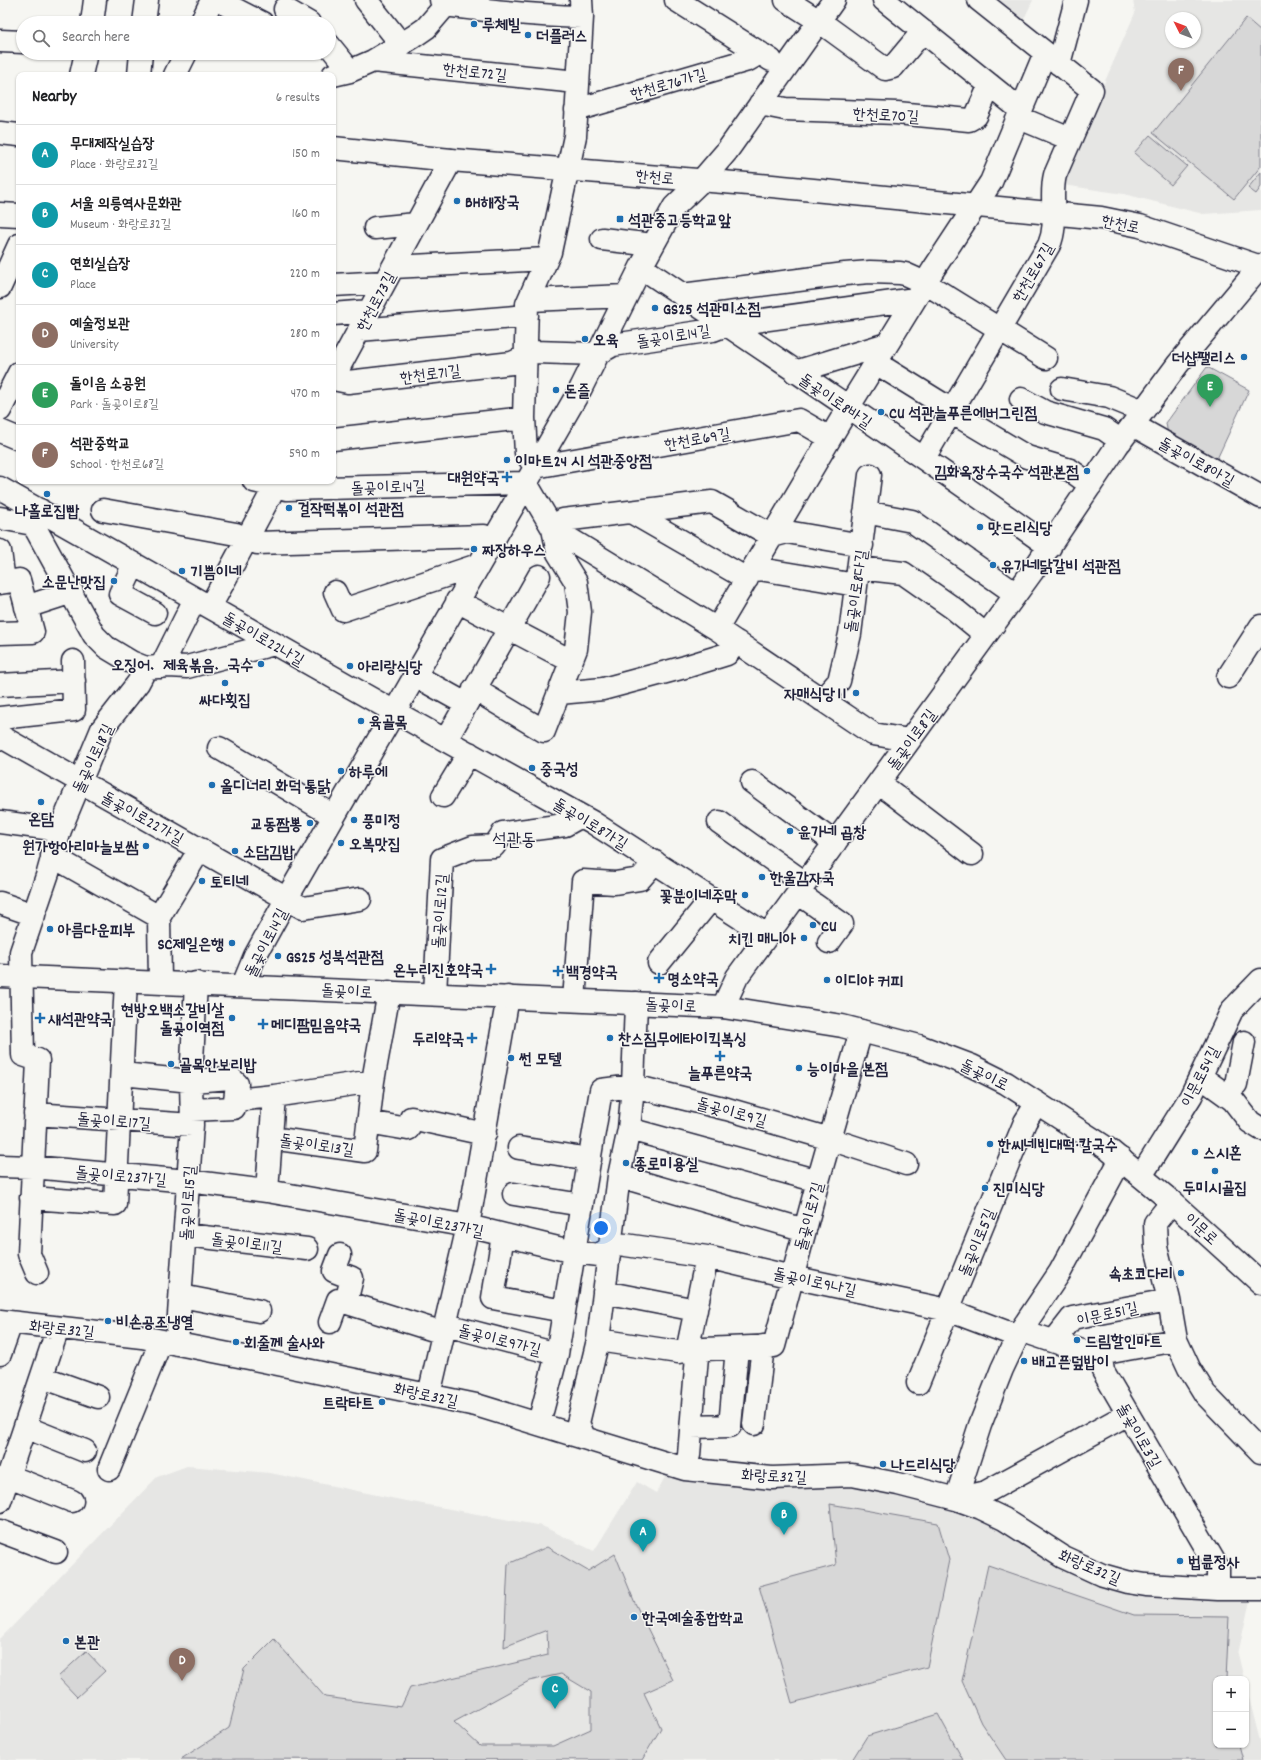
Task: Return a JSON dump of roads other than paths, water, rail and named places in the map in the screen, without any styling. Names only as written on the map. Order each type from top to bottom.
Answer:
[{"type":"street","points":[[93,16],[95,0]]},
{"type":"street","points":[[145,16],[147,0]]},
{"type":"street","points":[[204,16],[212,0]]},
{"type":"street","points":[[217,0],[248,16]]},
{"type":"street","points":[[366,0],[402,44]]},
{"type":"street","points":[[676,0],[786,68]]},
{"type":"street","points":[[786,0],[819,21],[885,69],[892,68],[923,31]]},
{"type":"street","points":[[702,180],[727,151],[834,0]]},
{"type":"street","points":[[884,0],[1016,106],[1022,119],[1070,139]]},
{"type":"street","points":[[979,0],[1052,58]]},
{"type":"street","points":[[717,629],[887,344],[991,182],[1019,113],[1052,58],[1076,0]]},
{"type":"street","points":[[335,60],[341,73],[373,61],[426,28],[445,2],[535,16],[582,8],[575,136],[547,259],[528,308],[524,418],[526,454],[531,475],[554,528],[558,553],[576,582],[580,612],[576,649],[544,731],[470,696],[414,675]]},
{"type":"street","points":[[285,11],[295,16]]},
{"type":"street","points":[[0,41],[16,42]]},
{"type":"street","name":"한천로76가길","points":[[576,110],[748,60],[760,53]]},
{"type":"street","name":"한천로67길","points":[[924,458],[1052,238],[1054,212],[1053,183],[1070,139],[1092,90],[1052,58]]},
{"type":"street","points":[[82,72],[84,60]]},
{"type":"street","points":[[139,72],[140,60]]},
{"type":"street","points":[[176,72],[182,60]]},
{"type":"street","name":"한천로72길","points":[[373,61],[577,82]]},
{"type":"street","name":"한천로70길","points":[[760,104],[785,109],[897,113],[969,120],[976,116],[990,85]]},
{"type":"street","points":[[0,133],[16,135]]},
{"type":"street","name":"한천로","points":[[336,148],[451,160],[702,180],[976,207],[1054,212],[1101,218],[1140,226],[1261,266]]},
{"type":"street","name":"한천로73길","points":[[336,369],[359,330],[451,160]]},
{"type":"street","name":"돌곶이로14길","points":[[243,985],[254,956],[393,711],[580,388],[641,267],[674,207],[702,180]]},
{"type":"street","points":[[0,214],[16,215]]},
{"type":"street","points":[[375,228],[416,224]]},
{"type":"street","points":[[602,239],[653,245]]},
{"type":"street","points":[[2,276],[16,250]]},
{"type":"street","points":[[336,284],[389,274],[547,259]]},
{"type":"street","name":"돌곶이로8길","points":[[723,1007],[737,977],[1050,547],[1133,425],[1178,364],[1261,266]]},
{"type":"street","name":"돌곶이로8바길","points":[[641,267],[924,458],[1050,547]]},
{"type":"street","points":[[682,295],[870,272],[905,274],[920,291],[1000,328],[1006,334],[1046,358]]},
{"type":"street","points":[[726,325],[920,291]]},
{"type":"street","points":[[359,330],[626,296]]},
{"type":"street","points":[[336,314],[369,311]]},
{"type":"street","name":"돌곶이로14길","points":[[597,354],[613,345],[713,330],[726,325]]},
{"type":"street","points":[[795,372],[887,344]]},
{"type":"street","name":"한천로71길","points":[[336,372],[348,382],[512,363],[526,358],[536,352],[597,354]]},
{"type":"street","points":[[876,363],[952,410],[958,416],[1027,457],[1070,470],[1091,485]]},
{"type":"street","points":[[0,410],[16,385]]},
{"type":"street","points":[[1062,389],[1108,397],[1133,425]]},
{"type":"street","points":[[1021,399],[1045,412],[1104,429],[1133,425]]},
{"type":"street","points":[[336,439],[524,418]]},
{"type":"street","name":"한천로69길","points":[[531,475],[799,420],[830,438]]},
{"type":"street","name":"돌곶이로8아길","points":[[1133,425],[1261,497]]},
{"type":"street","points":[[0,431],[16,439]]},
{"type":"street","name":"돌곶이로14길","points":[[272,484],[287,489],[531,475]]},
{"type":"street","name":"돌곶이로8다길","points":[[822,700],[839,681],[850,634],[870,475]]},
{"type":"street","points":[[202,603],[246,539],[269,484]]},
{"type":"street","name":"돌곶이로22나길","points":[[0,488],[37,517],[134,564],[393,711]]},
{"type":"street","points":[[554,528],[563,520],[712,502],[772,536],[787,532],[862,545]]},
{"type":"street","points":[[103,510],[236,534],[257,543],[484,536],[493,540]]},
{"type":"street","points":[[631,512],[750,573],[858,576],[903,573],[953,608],[986,635]]},
{"type":"street","points":[[866,512],[912,522],[1016,594]]},
{"type":"street","points":[[0,518],[37,517],[94,635],[106,648],[131,662],[153,668],[187,667],[274,644]]},
{"type":"street","points":[[554,528],[717,629],[873,734],[909,740]]},
{"type":"street","points":[[0,551],[2,582],[19,580],[33,632],[0,633]]},
{"type":"street","points":[[134,564],[120,594],[155,613]]},
{"type":"street","points":[[334,592],[343,610],[478,565]]},
{"type":"street","points":[[446,740],[539,576]]},
{"type":"street","points":[[26,608],[72,592]]},
{"type":"street","points":[[457,601],[571,661]]},
{"type":"street","name":"돌곶이로18길","points":[[21,977],[21,952],[60,830],[102,729],[138,683],[153,668],[202,603]]},
{"type":"street","points":[[1228,677],[1261,626]]},
{"type":"street","points":[[559,693],[603,689],[685,667],[727,654],[737,642]]},
{"type":"street","points":[[0,685],[74,671],[74,710],[0,718]]},
{"type":"street","name":"돌곶이로8가길","points":[[393,711],[581,816],[767,935]]},
{"type":"street","name":"돌곶이로22가길","points":[[0,736],[287,898]]},
{"type":"street","points":[[219,748],[334,816]]},
{"type":"street","points":[[443,796],[469,753]]},
{"type":"street","points":[[752,782],[835,843]]},
{"type":"street","points":[[879,783],[972,854]]},
{"type":"street","name":"돌곶이로12길","points":[[435,994],[442,859],[473,847],[494,846],[503,833],[565,825],[581,816]]},
{"type":"street","points":[[0,822],[60,830]]},
{"type":"street","points":[[719,822],[802,888],[842,924],[829,942]]},
{"type":"street","points":[[160,982],[159,917],[200,849]]},
{"type":"street","points":[[52,856],[159,917]]},
{"type":"street","points":[[574,1000],[583,881],[615,883],[640,879],[655,862]]},
{"type":"street","name":"돌곶이로14길","points":[[287,898],[303,908],[360,899]]},
{"type":"street","points":[[659,963],[711,899]]},
{"type":"street","points":[[0,903],[34,915]]},
{"type":"street","name":"돌곶이로","points":[[0,976],[243,985],[723,1007],[842,1026],[919,1046],[972,1066],[1006,1083],[1108,1149],[1141,1176]]},
{"type":"street","points":[[21,977],[23,1055],[38,1060],[28,1254],[37,1273]]},
{"type":"street","name":"이문로54길","points":[[1141,1176],[1191,1096],[1232,1010],[1261,980]]},
{"type":"street","points":[[31,1198],[115,1204],[126,981]]},
{"type":"street","name":"돌곶이로15길","points":[[169,1342],[181,1296],[186,1235],[192,1118],[191,1081],[196,983]]},
{"type":"street","name":"돌곶이로13길","points":[[271,1138],[365,1151],[373,1081],[389,992]]},
{"type":"street","points":[[429,1395],[468,1226],[508,997]]},
{"type":"street","points":[[584,1437],[578,1423],[598,1340],[619,1176],[629,1129],[633,1086],[636,1003]]},
{"type":"street","name":"돌곶이로7길","points":[[763,1346],[774,1346],[804,1230],[861,1031]]},
{"type":"street","points":[[1219,1038],[1252,1043],[1236,1084]]},
{"type":"street","points":[[122,1074],[191,1081],[231,1078],[237,1084],[234,1108],[192,1118]]},
{"type":"street","points":[[1201,1077],[1233,1100],[1250,1122],[1261,1129]]},
{"type":"street","points":[[235,1100],[274,1096],[373,1081]]},
{"type":"street","name":"돌곶이로9길","points":[[633,1086],[727,1109],[830,1139]]},
{"type":"street","name":"돌곶이로9가길","points":[[539,1424],[557,1354],[601,1090],[633,1086]]},
{"type":"street","points":[[266,1191],[274,1096]]},
{"type":"street","name":"돌곶이로5길","points":[[918,1383],[1026,1122],[1037,1103]]},
{"type":"street","name":"돌곶이로17길","points":[[35,1114],[120,1120],[192,1118]]},
{"type":"street","points":[[368,1122],[408,1129],[411,1118],[485,1134]]},
{"type":"street","points":[[629,1129],[818,1181]]},
{"type":"street","points":[[830,1139],[906,1164]]},
{"type":"street","points":[[519,1148],[590,1159]]},
{"type":"street","points":[[0,1149],[0,1166]]},
{"type":"street","points":[[956,1499],[980,1425],[1002,1369],[1019,1333],[1060,1272],[1121,1159]]},
{"type":"street","name":"돌곶이로23가길","points":[[0,1166],[32,1167],[188,1181],[266,1191],[468,1226],[502,1236],[574,1252],[599,1255],[609,1248]]},
{"type":"street","points":[[619,1176],[804,1230]]},
{"type":"street","name":"이문로","points":[[1141,1176],[1172,1202],[1261,1283]]},
{"type":"street","points":[[514,1194],[582,1205]]},
{"type":"street","points":[[1172,1202],[1155,1223],[1156,1247],[1169,1300],[1176,1340],[1189,1368],[1205,1394],[1261,1450]]},
{"type":"street","name":"돌곶이로11길","points":[[186,1235],[307,1249]]},
{"type":"street","points":[[502,1236],[493,1298],[564,1311]]},
{"type":"street","name":"돌곶이로9나길","points":[[609,1248],[619,1244],[707,1257],[792,1277],[948,1310],[1009,1334],[1019,1333]]},
{"type":"street","points":[[340,1255],[334,1271],[352,1278],[346,1302]]},
{"type":"street","points":[[685,1469],[689,1455],[697,1356],[689,1342],[707,1257]]},
{"type":"street","points":[[604,1292],[696,1310]]},
{"type":"street","points":[[181,1296],[259,1311]]},
{"type":"street","points":[[330,1322],[338,1300],[437,1331],[444,1329]]},
{"type":"street","name":"이문로51길","points":[[1054,1342],[1072,1318],[1169,1300]]},
{"type":"street","name":"화랑로32길","points":[[0,1354],[6,1322],[142,1337],[169,1342],[476,1405],[685,1469],[772,1478],[852,1475],[898,1484],[956,1499],[1004,1519],[1063,1557],[1102,1575],[1127,1582],[1146,1585],[1218,1589],[1261,1589]]},
{"type":"street","name":"돌곶이로9가길","points":[[444,1329],[450,1326],[557,1354]]},
{"type":"street","points":[[0,1501],[58,1328]]},
{"type":"street","points":[[1019,1333],[1029,1333],[1094,1355],[1176,1340]]},
{"type":"street","points":[[598,1340],[678,1352],[763,1346],[754,1424]]},
{"type":"street","points":[[108,1470],[169,1342]]},
{"type":"street","points":[[691,1428],[730,1426],[737,1348]]},
{"type":"street","name":"돌곶이로3길","points":[[1100,1354],[1103,1371],[1218,1568],[1218,1589]]},
{"type":"street","points":[[42,1377],[98,1397]]},
{"type":"street","name":"화랑로32길","points":[[956,1499],[986,1492],[1128,1414]]},
{"type":"street","points":[[25,1427],[85,1451]]},
{"type":"street","points":[[8,1476],[72,1501]]},
{"type":"street","points":[[0,1531],[56,1552]]},
{"type":"place","name":"루체빌","points":[[474,24]]},
{"type":"place","name":"더플러스","points":[[528,35]]},
{"type":"place","name":"석관중학교","points":[[1181,91]]},
{"type":"place","name":"BH해장국","points":[[457,201]]},
{"type":"place","name":"석관중고등학교앞","points":[[620,219]]},
{"type":"place","name":"GS25 석관미소점","points":[[655,308]]},
{"type":"place","name":"오육","points":[[585,339]]},
{"type":"place","name":"더샵팰리스","points":[[1244,357]]},
{"type":"place","name":"돈즐","points":[[556,390]]},
{"type":"place","name":"돌이음 소공원","points":[[1210,407]]},
{"type":"place","name":"CU 석관늘푸른에버그린점","points":[[881,412]]},
{"type":"place","name":"이마트24 시 석관중앙점","points":[[507,460]]},
{"type":"place","name":"김화옥장수국수 석관본점","points":[[1087,471]]},
{"type":"place","name":"대원약국","points":[[507,477]]},
{"type":"place","name":"나홀로집빱","points":[[47,494]]},
{"type":"place","name":"걸작떡볶이 석관점","points":[[289,508]]},
{"type":"place","name":"맛드리식당","points":[[980,527]]},
{"type":"place","name":"짜장하우스","points":[[474,549]]},
{"type":"place","name":"유가네닭갈비 석관점","points":[[993,565]]},
{"type":"place","name":"기쁨이네","points":[[182,571]]},
{"type":"place","name":"소문난맛집","points":[[114,581]]},
{"type":"place","name":"오징어．제육볶음．국수","points":[[261,664]]},
{"type":"place","name":"아리랑식당","points":[[350,666]]},
{"type":"place","name":"싸다횟집","points":[[225,683]]},
{"type":"place","name":"자매식당Ⅱ","points":[[856,693]]},
{"type":"place","name":"육골목","points":[[361,721]]},
{"type":"place","name":"중국성","points":[[532,768]]},
{"type":"place","name":"하루에","points":[[341,771]]},
{"type":"place","name":"올디너리 화덕 통닭","points":[[212,785]]},
{"type":"place","name":"온담","points":[[41,802]]},
{"type":"place","name":"풍미정","points":[[354,820]]},
{"type":"place","name":"교동짬뽕","points":[[310,823]]},
{"type":"place","name":"윤가네 곱창","points":[[790,831]]},
{"type":"place","name":"오복맛집","points":[[341,843]]},
{"type":"place","name":"원가항아리마늘보쌈","points":[[146,846]]},
{"type":"place","name":"소담김밥","points":[[235,851]]},
{"type":"place","name":"한울감자국","points":[[762,877]]},
{"type":"place","name":"토티네","points":[[202,881]]},
{"type":"place","name":"꽃분이네주막","points":[[745,895]]},
{"type":"place","name":"CU","points":[[813,925]]},
{"type":"place","name":"아름다운피부","points":[[50,929]]},
{"type":"place","name":"치킨 매니아","points":[[804,938]]},
{"type":"place","name":"SC제일은행","points":[[232,943]]},
{"type":"place","name":"GS25 성북석관점","points":[[278,956]]},
{"type":"place","name":"온누리진호약국","points":[[491,969]]},
{"type":"place","name":"백경약국","points":[[558,971]]},
{"type":"place","name":"명소약국","points":[[659,978]]},
{"type":"place","name":"이디야 커피","points":[[827,980]]},
{"type":"place","name":"새석관약국","points":[[40,1018]]},
{"type":"place","name":"현방오백소갈비살 돌곶이역점","points":[[232,1018]]},
{"type":"place","name":"메디팜믿음약국","points":[[263,1024]]},
{"type":"place","name":"두리약국","points":[[472,1038]]},
{"type":"place","name":"찬스짐무에타이킥복싱","points":[[610,1038]]},
{"type":"place","name":"늘푸른약국","points":[[720,1056]]},
{"type":"place","name":"썬 모텔","points":[[511,1058]]},
{"type":"place","name":"골목안보리밥","points":[[171,1064]]},
{"type":"place","name":"능이마을 본점","points":[[799,1068]]},
{"type":"place","name":"한씨네빈대떡·칼국수","points":[[990,1144]]},
{"type":"place","name":"스시혼","points":[[1195,1152]]},
{"type":"place","name":"종로미용실","points":[[626,1163]]},
{"type":"place","name":"두미시골집","points":[[1215,1171]]},
{"type":"place","name":"진미식당","points":[[985,1188]]},
{"type":"place","name":"속초코다리","points":[[1181,1273]]},
{"type":"place","name":"비손공조냉열","points":[[108,1321]]},
{"type":"place","name":"드림할인마트","points":[[1077,1340]]},
{"type":"place","name":"회줄께 술사와","points":[[236,1342]]},
{"type":"place","name":"배고픈덮밥이","points":[[1024,1361]]},
{"type":"place","name":"트락타트","points":[[382,1402]]},
{"type":"place","name":"나드리식당","points":[[883,1464]]},
{"type":"place","name":"서울 의릉역사문화관","points":[[784,1535]]},
{"type":"place","name":"무대제작실습장","points":[[643,1552]]},
{"type":"place","name":"법륜정사","points":[[1180,1561]]},
{"type":"place","name":"한국예술종합학교","points":[[634,1617]]},
{"type":"place","name":"본관","points":[[66,1641]]},
{"type":"place","name":"예술정보관","points":[[182,1681]]},
{"type":"place","name":"연희실습장","points":[[555,1709]]},
{"type":"district","name":"석관동","points":[[514,839]]}]
